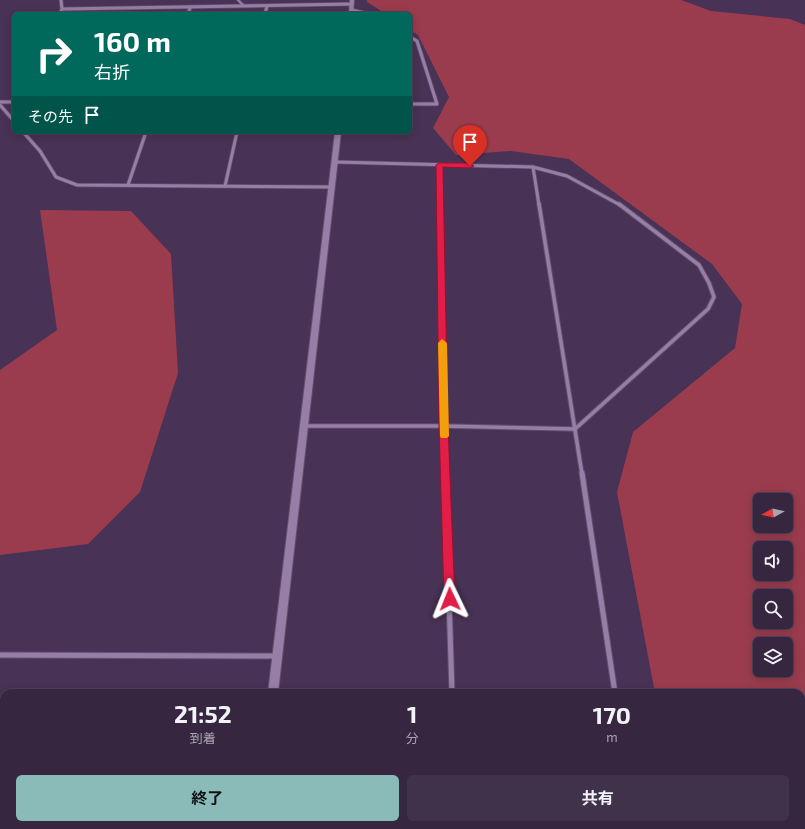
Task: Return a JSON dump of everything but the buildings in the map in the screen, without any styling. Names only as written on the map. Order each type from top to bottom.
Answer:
[{"type":"street","points":[[61,0],[61,12]]},
{"type":"street","points":[[62,9],[190,8],[352,2],[351,12]]},
{"type":"street","points":[[266,12],[267,6]]},
{"type":"street","points":[[189,12],[190,8]]},
{"type":"street","points":[[412,38],[417,41],[438,104],[412,104]]},
{"type":"street","points":[[0,103],[12,102]]},
{"type":"street","points":[[0,103],[12,118]]},
{"type":"street","points":[[25,134],[40,151],[56,177],[77,185],[332,187]]},
{"type":"street","points":[[128,185],[145,134]]},
{"type":"street","points":[[225,186],[237,134]]},
{"type":"street","points":[[273,689],[338,134]]},
{"type":"street","points":[[303,426],[575,428],[708,309],[714,297],[709,283],[699,265],[616,202],[567,176],[533,167],[335,162]]},
{"type":"street","points":[[439,165],[444,426],[452,689]]},
{"type":"street","points":[[533,167],[575,428],[614,689]]},
{"type":"street","points":[[0,655],[277,656]]},
{"type":"lane","points":[[238,0],[244,6]]},
{"type":"shaded area","points":[[367,0],[681,0],[711,11],[790,19],[805,25],[805,689],[654,689],[617,492],[633,432],[735,348],[742,304],[712,264],[569,159],[511,151],[456,155],[433,128],[449,97],[418,35],[412,31],[412,12],[383,12],[367,2]]},
{"type":"shaded area","points":[[40,210],[131,211],[171,254],[178,373],[140,492],[88,544],[0,555],[0,370],[57,330]]},
{"type":"slow traffic","points":[[442,343],[444,436]]},
{"type":"route","points":[[450,599],[444,426],[439,165],[470,166]]}]
